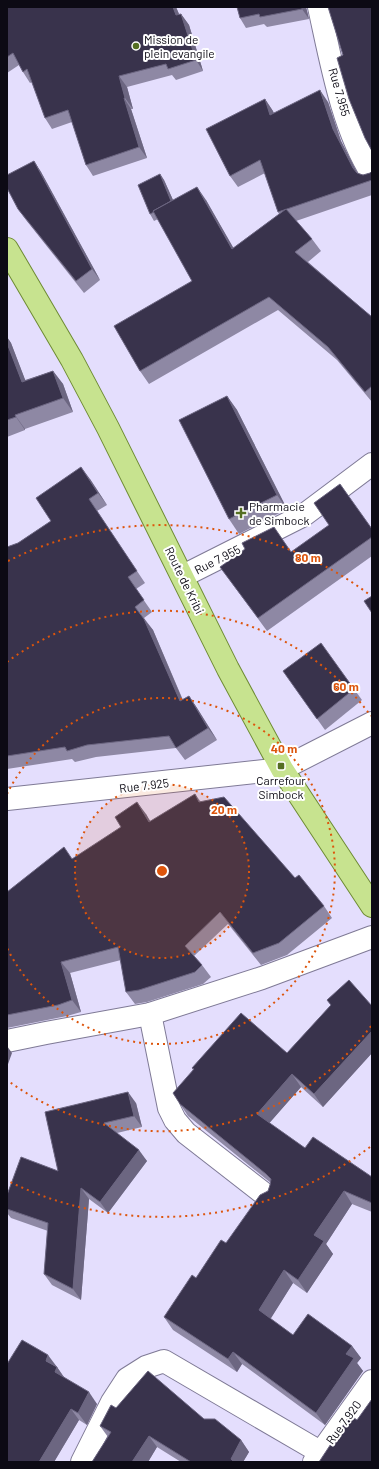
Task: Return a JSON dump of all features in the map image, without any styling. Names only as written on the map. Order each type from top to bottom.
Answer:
[{"type":"main road","name":"Route de Kribi","points":[[7,249],[83,380],[183,576],[228,669],[282,769],[372,906]]},
{"type":"street","name":"Rue 7.955","points":[[319,7],[336,84],[353,134],[366,165],[372,174]]},
{"type":"street","name":"Rue 7.955","points":[[183,576],[304,515],[372,464]]},
{"type":"street","points":[[282,769],[372,723]]},
{"type":"street","name":"Rue 7.925","points":[[7,799],[282,769]]},
{"type":"street","points":[[7,1041],[150,1014],[262,978],[372,937]]},
{"type":"street","points":[[150,1014],[169,1108],[175,1120],[186,1133],[266,1196]]},
{"type":"street","points":[[82,1462],[112,1402],[127,1379],[146,1367],[164,1361],[317,1457]]},
{"type":"street","name":"Rue 7.920","points":[[317,1457],[372,1381]]},
{"type":"building","points":[[7,7],[173,7],[176,15],[181,14],[196,60],[168,69],[166,64],[119,76],[139,147],[86,165],[68,110],[45,118],[27,69],[23,72],[13,53],[7,57]]},
{"type":"building","points":[[237,7],[302,7],[302,9],[260,17],[259,14],[240,18]]},
{"type":"building","points":[[328,7],[372,7],[372,151],[349,99],[337,58],[343,55]]},
{"type":"building","points":[[320,90],[333,129],[353,168],[357,173],[363,175],[372,171],[372,180],[278,212],[260,160],[230,176],[206,129],[265,99],[270,115]]},
{"type":"building","points":[[34,161],[92,269],[76,281],[18,209],[7,188],[7,175]]},
{"type":"building","points":[[160,174],[171,201],[150,214],[138,185]]},
{"type":"building","points":[[197,187],[232,249],[286,209],[312,239],[295,252],[372,317],[372,386],[365,392],[328,347],[269,297],[140,371],[114,326],[192,281],[153,211]]},
{"type":"building","points":[[7,343],[22,382],[53,371],[63,398],[15,415],[16,417],[7,420]]},
{"type":"building","points":[[227,396],[277,495],[229,519],[179,420]]},
{"type":"building","points":[[81,467],[98,493],[89,499],[137,571],[128,577],[144,600],[135,607],[144,619],[180,701],[189,696],[208,728],[176,748],[169,736],[87,745],[67,751],[65,747],[7,756],[7,547],[18,543],[51,521],[36,498]]},
{"type":"building","points":[[340,484],[372,529],[372,537],[258,618],[220,567],[245,549],[242,543],[274,527],[291,552],[329,525],[314,503]]},
{"type":"building","points":[[372,596],[372,613],[364,601]]},
{"type":"building","points":[[321,643],[354,689],[317,719],[283,671]]},
{"type":"building","points":[[195,794],[199,802],[224,797],[295,878],[299,875],[324,906],[279,943],[253,953],[220,912],[185,946],[202,965],[195,972],[139,990],[126,992],[118,947],[61,962],[72,1000],[58,1005],[7,1015],[7,892],[64,847],[72,859],[121,827],[115,817],[137,802],[149,822]]},
{"type":"building","points":[[349,980],[372,1006],[372,1031],[314,1094],[292,1074],[257,1114],[305,1148],[313,1137],[372,1177],[372,1203],[344,1191],[314,1235],[324,1241],[298,1280],[284,1270],[259,1310],[293,1335],[308,1314],[352,1346],[346,1354],[354,1358],[316,1413],[233,1352],[228,1359],[164,1317],[192,1275],[196,1278],[221,1240],[226,1243],[260,1195],[268,1191],[271,1179],[180,1104],[173,1093],[194,1069],[192,1068],[241,1013],[287,1053],[331,1005],[327,1000]]},
{"type":"building","points":[[128,1092],[134,1116],[104,1123],[139,1150],[100,1202],[81,1188],[73,1289],[44,1274],[48,1223],[7,1209],[7,1195],[21,1157],[58,1171],[45,1112]]},
{"type":"building","points":[[22,1340],[48,1355],[46,1361],[57,1367],[55,1372],[89,1392],[78,1413],[71,1409],[39,1462],[7,1462],[7,1364]]},
{"type":"building","points":[[148,1371],[204,1419],[215,1419],[241,1440],[231,1459],[234,1462],[191,1462],[149,1436],[132,1462],[92,1462],[111,1432],[100,1426],[111,1405],[116,1408]]},
{"type":"building","points":[[372,1399],[372,1462],[319,1462],[350,1415],[357,1420]]},
{"type":"place","name":"Mission de plein evangile","points":[[136,46]]},
{"type":"place","name":"Pharmacie de Simbock","points":[[241,513]]},
{"type":"place","name":"Carrefour Simbock","points":[[281,766]]}]
